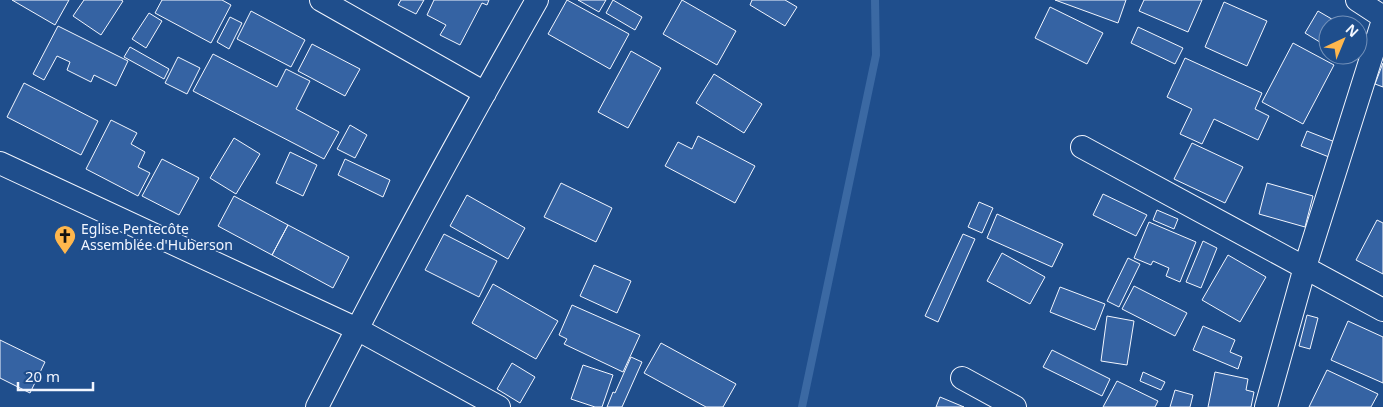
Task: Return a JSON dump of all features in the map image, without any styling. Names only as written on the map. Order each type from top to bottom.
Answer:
[{"type":"street","points":[[321,0],[485,92]]},
{"type":"street","points":[[317,407],[485,92],[538,0]]},
{"type":"street","points":[[1266,407],[1305,267],[1383,18],[1357,0]]},
{"type":"street","points":[[1082,146],[1383,310]]},
{"type":"street","points":[[0,163],[357,329],[499,407]]},
{"type":"street","points":[[962,378],[1015,407]]},
{"type":"building","points":[[12,0],[69,0],[55,25]]},
{"type":"building","points":[[84,0],[123,1],[101,35],[73,16]]},
{"type":"building","points":[[162,0],[222,0],[231,5],[211,43],[155,13]]},
{"type":"building","points":[[401,0],[424,0],[416,14],[398,5]]},
{"type":"building","points":[[434,0],[489,0],[487,5],[482,3],[460,45],[440,35],[446,25],[427,15]]},
{"type":"building","points":[[567,0],[629,34],[610,69],[548,34]]},
{"type":"building","points":[[578,0],[606,0],[599,12]]},
{"type":"building","points":[[613,0],[642,17],[635,30],[606,13]]},
{"type":"building","points":[[682,0],[736,31],[717,65],[663,34]]},
{"type":"building","points":[[752,0],[785,0],[797,7],[785,26],[750,5]]},
{"type":"building","points":[[1055,0],[1126,0],[1118,23]]},
{"type":"building","points":[[1144,0],[1202,0],[1188,32],[1139,11]]},
{"type":"building","points":[[1224,2],[1267,21],[1247,66],[1205,47]]},
{"type":"building","points":[[1050,7],[1103,33],[1087,64],[1035,38]]},
{"type":"building","points":[[251,11],[305,40],[291,67],[237,39]]},
{"type":"building","points":[[1318,11],[1325,15],[1318,15],[1318,41],[1305,33]]},
{"type":"building","points":[[149,13],[162,21],[146,48],[132,39]]},
{"type":"building","points":[[230,17],[242,23],[229,49],[217,42]]},
{"type":"building","points":[[58,26],[128,61],[116,86],[94,75],[91,82],[67,70],[70,62],[57,56],[44,80],[33,74]]},
{"type":"building","points":[[1138,27],[1183,48],[1175,64],[1131,43]]},
{"type":"building","points":[[1293,43],[1318,56],[1318,65],[1334,65],[1303,124],[1262,102]]},
{"type":"building","points":[[312,44],[360,69],[345,96],[298,71]]},
{"type":"building","points":[[130,47],[169,69],[164,79],[124,57]]},
{"type":"building","points":[[631,51],[661,68],[628,128],[598,112]]},
{"type":"building","points":[[213,54],[277,87],[286,69],[310,81],[296,109],[339,132],[324,159],[193,91]]},
{"type":"building","points":[[178,57],[200,68],[187,94],[165,83]]},
{"type":"building","points":[[1185,58],[1262,93],[1255,109],[1269,116],[1258,140],[1214,119],[1202,144],[1180,134],[1192,109],[1167,97]]},
{"type":"building","points":[[1383,63],[1383,87],[1375,84]]},
{"type":"building","points":[[714,74],[762,104],[744,133],[696,103]]},
{"type":"building","points":[[24,83],[98,121],[81,155],[7,117]]},
{"type":"building","points":[[111,120],[137,133],[131,144],[145,152],[138,167],[150,173],[138,196],[86,169]]},
{"type":"building","points":[[350,125],[367,135],[355,158],[337,149]]},
{"type":"building","points":[[1307,131],[1335,142],[1329,157],[1301,146]]},
{"type":"building","points":[[698,136],[755,166],[735,203],[665,166],[678,142],[692,149]]},
{"type":"building","points":[[234,138],[260,154],[236,194],[210,178]]},
{"type":"building","points":[[1192,143],[1243,167],[1225,203],[1174,179]]},
{"type":"building","points":[[290,152],[317,165],[303,196],[276,183]]},
{"type":"building","points":[[162,159],[199,178],[179,215],[142,196]]},
{"type":"building","points":[[345,159],[390,180],[383,197],[338,175]]},
{"type":"building","points":[[561,183],[612,208],[596,242],[544,217]]},
{"type":"building","points":[[1267,183],[1313,196],[1305,227],[1259,214]]},
{"type":"building","points":[[1103,194],[1147,215],[1136,236],[1093,215]]},
{"type":"building","points":[[467,195],[525,228],[508,259],[450,226]]},
{"type":"building","points":[[234,196],[288,225],[272,255],[218,226]]},
{"type":"building","points":[[979,202],[993,208],[982,233],[968,227]]},
{"type":"building","points":[[1157,210],[1178,219],[1174,229],[1153,220]]},
{"type":"building","points":[[997,214],[1063,244],[1052,267],[987,238]]},
{"type":"building","points":[[1377,220],[1383,223],[1383,274],[1356,260]]},
{"type":"building","points":[[1149,222],[1196,242],[1180,282],[1166,276],[1169,268],[1153,261],[1151,265],[1134,258]]},
{"type":"building","points":[[288,225],[349,257],[333,288],[272,255]]},
{"type":"building","points":[[444,234],[497,261],[479,297],[425,270]]},
{"type":"building","points":[[963,234],[975,239],[938,322],[925,316]]},
{"type":"building","points":[[1203,241],[1217,248],[1201,288],[1186,282]]},
{"type":"building","points":[[1002,253],[1045,277],[1030,304],[987,281]]},
{"type":"building","points":[[1228,255],[1266,277],[1240,322],[1202,300]]},
{"type":"building","points":[[1128,258],[1140,264],[1119,307],[1107,301]]},
{"type":"building","points":[[594,265],[631,281],[617,313],[580,296]]},
{"type":"building","points":[[493,284],[558,321],[536,359],[472,323]]},
{"type":"building","points":[[1134,286],[1187,313],[1175,336],[1122,309]]},
{"type":"building","points":[[1060,287],[1105,304],[1095,330],[1050,312]]},
{"type":"building","points":[[572,305],[640,335],[623,372],[564,344],[567,339],[559,335]]},
{"type":"building","points":[[1307,315],[1318,318],[1310,349],[1299,346]]},
{"type":"building","points":[[1107,316],[1134,321],[1127,365],[1101,361]]},
{"type":"building","points":[[1348,321],[1383,337],[1383,383],[1331,360]]},
{"type":"building","points":[[1203,326],[1235,340],[1230,352],[1242,357],[1238,369],[1193,350]]},
{"type":"building","points":[[0,340],[45,362],[30,393],[0,378]]},
{"type":"building","points":[[661,343],[736,384],[723,407],[706,407],[644,373]]},
{"type":"building","points":[[1052,350],[1110,379],[1102,396],[1043,367]]},
{"type":"building","points":[[631,357],[642,362],[622,407],[607,407],[613,392],[615,393]]},
{"type":"building","points":[[512,363],[535,377],[520,403],[497,389]]},
{"type":"building","points":[[583,365],[613,375],[602,407],[595,407],[571,399]]},
{"type":"building","points":[[1327,370],[1378,394],[1371,407],[1309,407]]},
{"type":"building","points":[[1143,372],[1165,382],[1161,390],[1140,381]]},
{"type":"building","points":[[1215,372],[1248,379],[1246,390],[1254,392],[1251,407],[1208,407]]},
{"type":"building","points":[[1117,381],[1158,401],[1155,407],[1103,407]]},
{"type":"building","points":[[1175,390],[1193,395],[1190,407],[1170,407]]},
{"type":"building","points":[[940,397],[964,407],[936,407]]},
{"type":"waterway","points":[[802,407],[876,55],[875,0]]},
{"type":"place","name":"Eglise Pentecôte Assemblée d'Huberson","points":[[65,255]]}]
